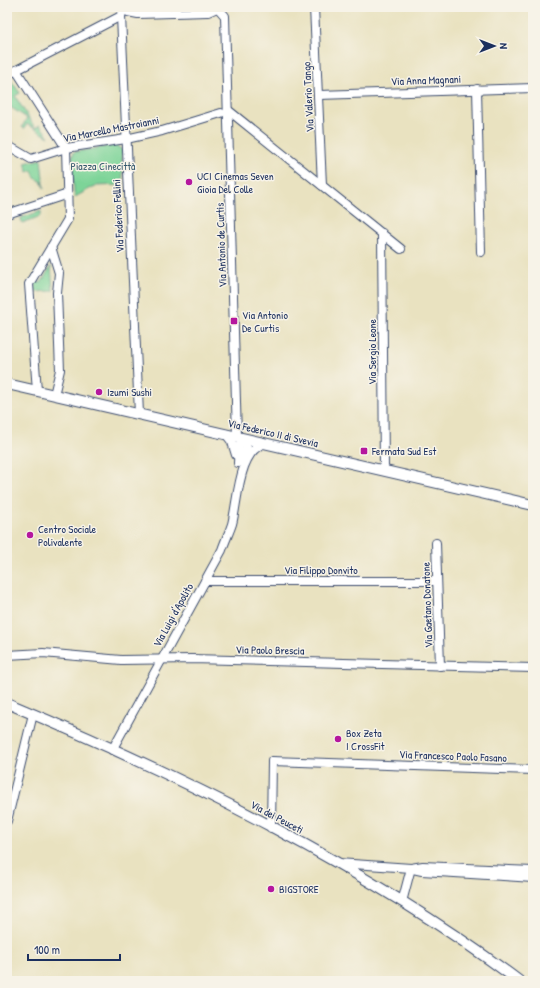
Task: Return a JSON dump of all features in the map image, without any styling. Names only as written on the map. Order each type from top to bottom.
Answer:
[{"type":"main road","name":"Via Federico II di Svevia","points":[[7,384],[533,505]]},
{"type":"main road","name":"Via dei Peuceti","points":[[7,703],[190,784],[337,863],[402,902],[520,981]]},
{"type":"street","points":[[7,75],[123,11],[138,14],[208,12],[218,7]]},
{"type":"street","name":"Via Antonio de Curtis","points":[[218,7],[225,16],[224,112],[242,438],[247,448],[241,466]]},
{"type":"street","name":"Via Valerio Tango","points":[[314,7],[322,186]]},
{"type":"street","name":"Via Federico Fellini","points":[[123,11],[126,139],[139,414]]},
{"type":"street","points":[[16,70],[66,148],[68,221],[29,284],[37,391]]},
{"type":"street","name":"Via Anna Magnani","points":[[319,95],[533,88]]},
{"type":"street","points":[[477,89],[481,252]]},
{"type":"street","points":[[224,112],[322,186],[402,250]]},
{"type":"street","name":"Via Marcello Mastroianni","points":[[7,145],[31,159],[66,148],[126,139],[224,112]]},
{"type":"street","points":[[7,214],[68,194]]},
{"type":"street","name":"Via Sergio Leone","points":[[382,233],[384,470]]},
{"type":"street","points":[[52,247],[60,273],[57,293],[60,370],[54,395]]},
{"type":"street","points":[[226,434],[232,442],[241,466]]},
{"type":"street","name":"Via Luigi d'Apolito","points":[[112,750],[205,580],[229,531],[241,466],[255,449],[266,444]]},
{"type":"street","name":"Via Gaetano Donatone","points":[[436,543],[440,666]]},
{"type":"street","name":"Via Filippo Donvito","points":[[205,580],[437,581]]},
{"type":"street","name":"Via Paolo Brescia","points":[[7,655],[50,653],[120,660],[533,668]]},
{"type":"street","points":[[7,821],[33,714]]},
{"type":"street","name":"Via Francesco Paolo Fasano","points":[[271,828],[272,761],[533,770]]},
{"type":"street","points":[[337,863],[411,868],[422,871],[533,878]]},
{"type":"street","points":[[411,868],[423,866],[533,871]]},
{"type":"street","points":[[402,902],[411,868]]},
{"type":"green space","points":[[10,79],[20,93],[15,96],[35,128],[40,125],[49,137],[27,124],[24,129],[22,127],[27,118],[7,105],[7,80]]},
{"type":"green space","name":"Piazza Cinecittà","points":[[116,145],[122,150],[123,185],[95,186],[75,197],[72,157],[74,152]]},
{"type":"green space","points":[[41,159],[44,188],[41,181],[35,178],[32,170],[28,172],[25,163]]},
{"type":"green space","points":[[41,211],[41,216],[22,223],[21,218]]},
{"type":"green space","points":[[51,266],[53,291],[35,292],[36,281],[41,283]]},
{"type":"place","name":"UCI Cinemas Seven Gioia Del Colle","points":[[189,182]]},
{"type":"place","name":"Via Antonio De Curtis","points":[[234,321]]},
{"type":"place","name":"Izumi Sushi","points":[[99,392]]},
{"type":"place","name":"Fermata Sud Est","points":[[364,451]]},
{"type":"place","name":"Centro Sociale Polivalente","points":[[30,535]]},
{"type":"place","name":"Box Zeta I CrossFit","points":[[338,739]]},
{"type":"place","name":"BIGSTORE","points":[[271,889]]}]
